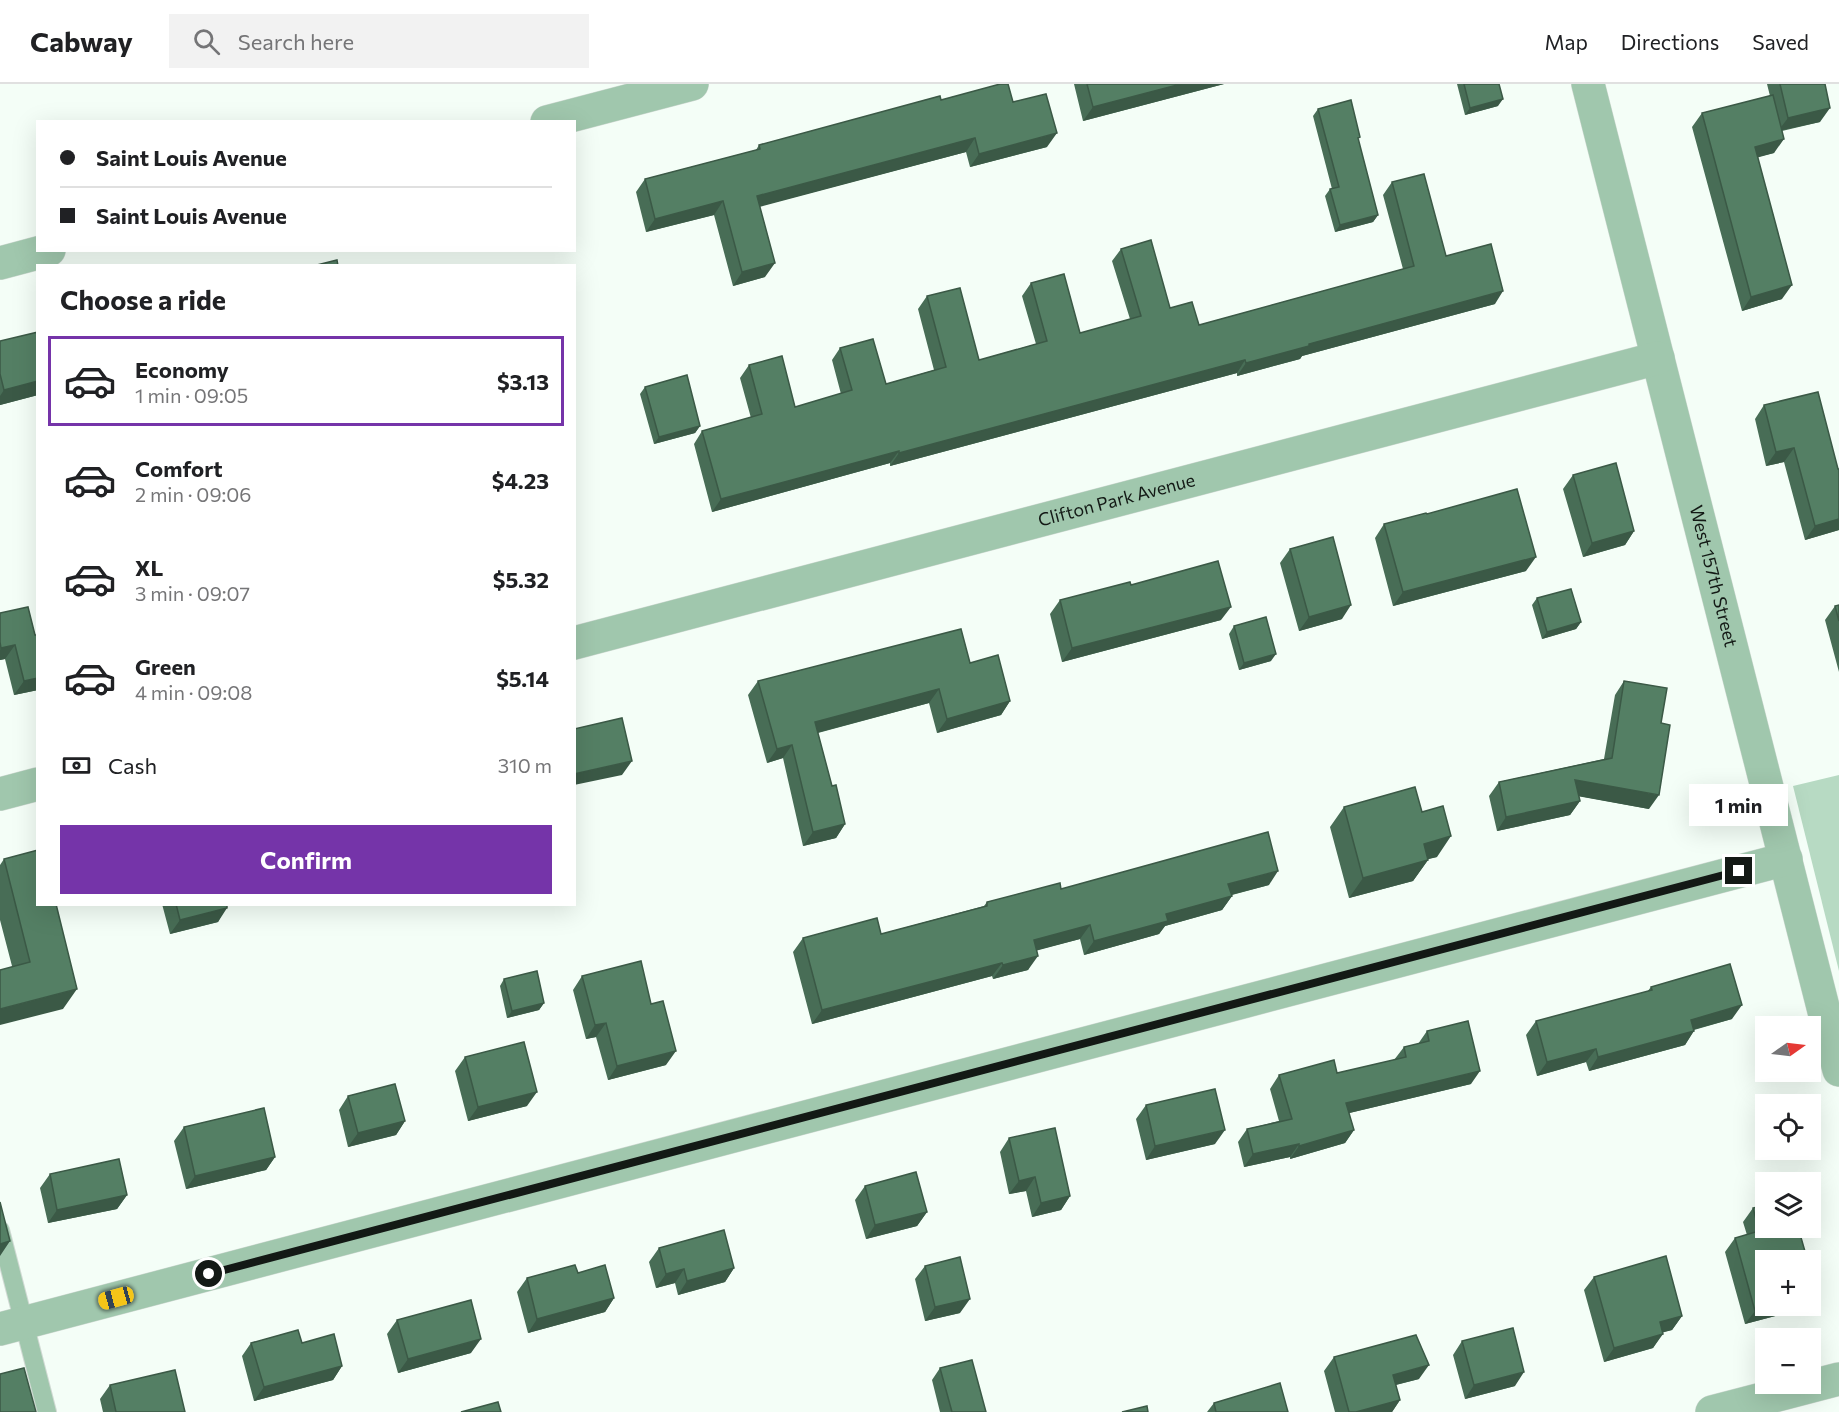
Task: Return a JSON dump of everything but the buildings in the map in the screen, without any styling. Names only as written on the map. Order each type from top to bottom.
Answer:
[{"type":"street","points":[[555,120],[692,84]]},
{"type":"street","name":"West 157th Street","points":[[1588,84],[1839,1070]]},
{"type":"street","points":[[0,263],[41,252]]},
{"type":"street","name":"Clifton Park Avenue","points":[[576,642],[1658,358]]},
{"type":"street","points":[[0,794],[36,785]]},
{"type":"street","points":[[12,1326],[1786,859]]},
{"type":"street","points":[[1712,1412],[1839,1379]]},
{"type":"lane","points":[[0,1230],[12,1326],[47,1412]]},
{"type":"green space","points":[[1839,775],[1839,971],[1793,786]]},
{"type":"route","points":[[209,1274],[1739,871]]}]
